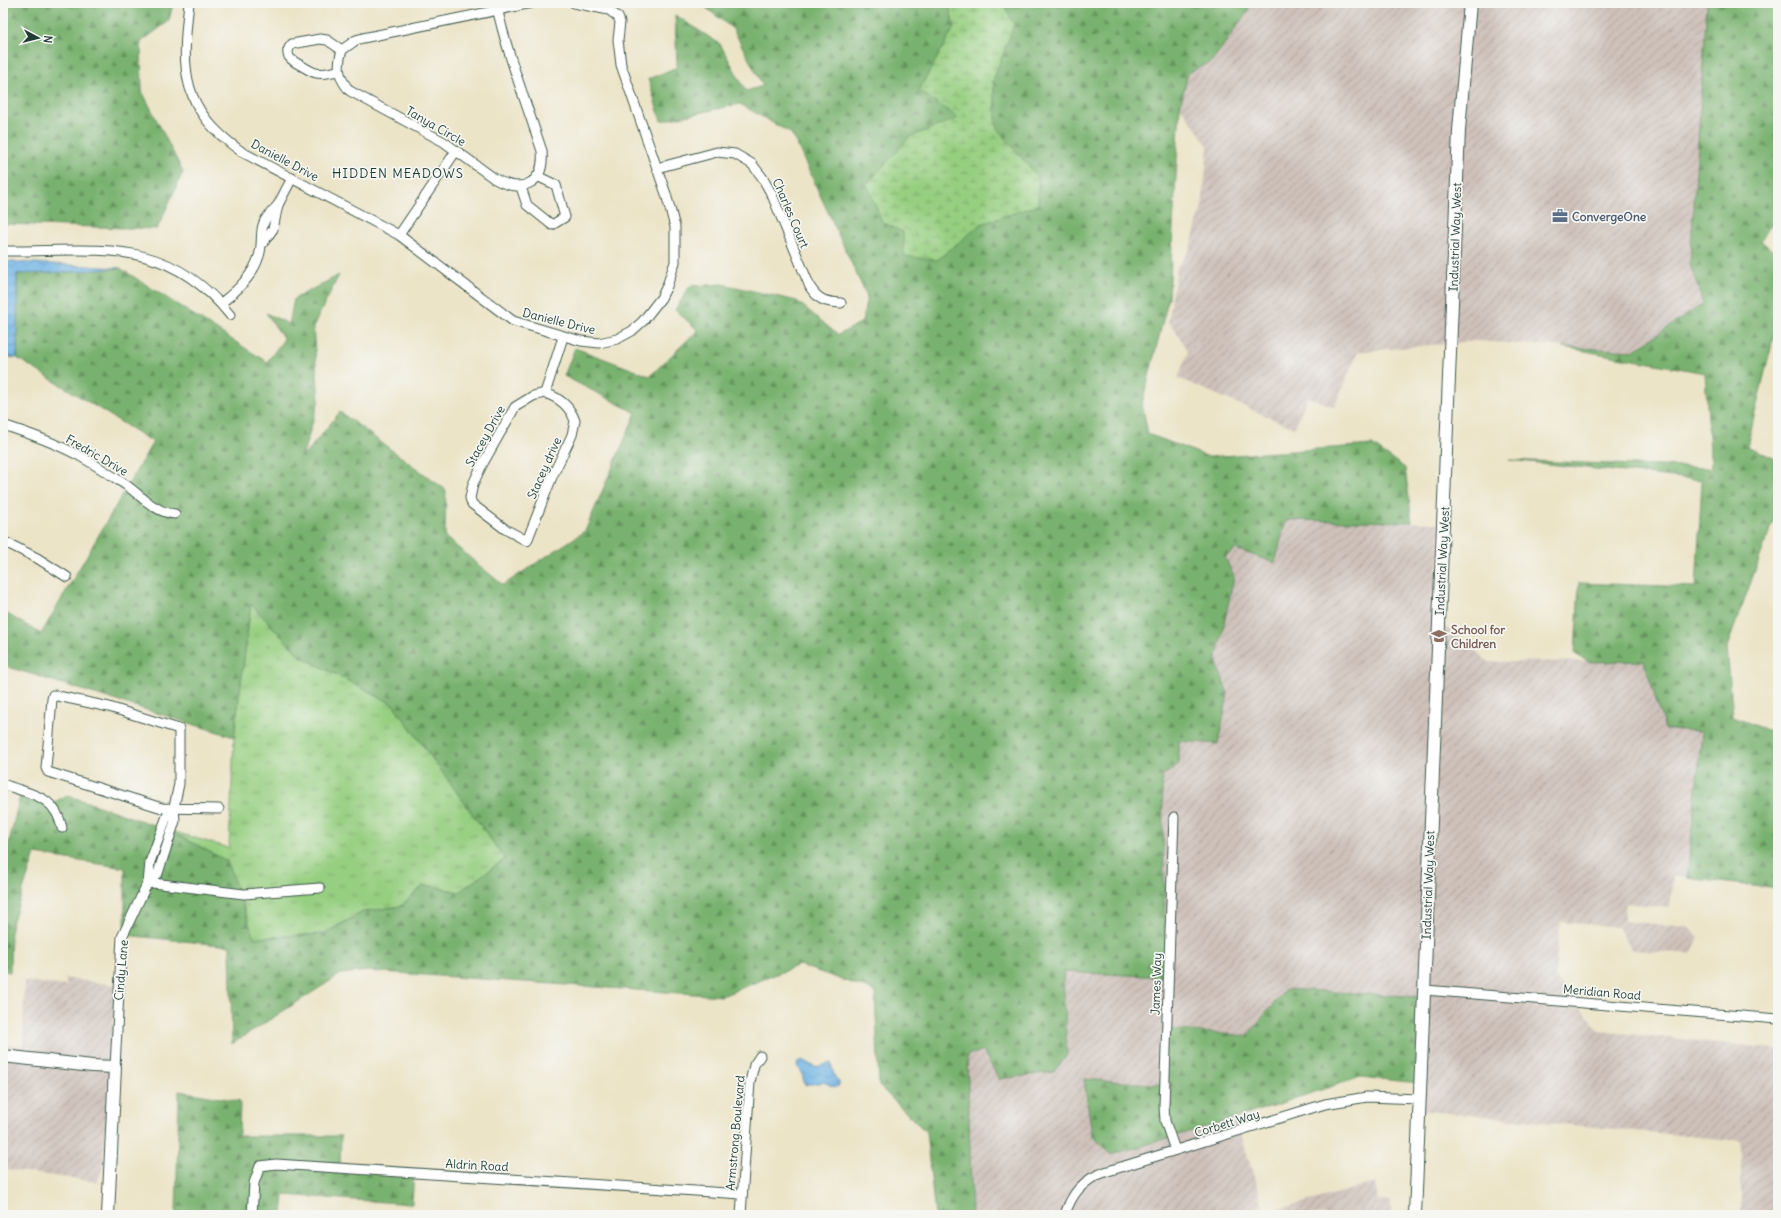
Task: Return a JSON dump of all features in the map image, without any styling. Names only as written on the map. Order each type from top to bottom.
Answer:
[{"type":"street","name":"Danielle Drive","points":[[190,3],[185,42],[186,70],[192,94],[199,108],[214,129],[233,145],[399,235],[513,321],[563,337],[593,343],[617,339],[632,331],[644,321],[661,298],[673,270],[676,252],[676,235],[674,217],[621,65],[618,40],[620,22],[618,17],[609,10],[574,3]]},
{"type":"street","points":[[342,50],[327,40],[320,39],[292,44],[288,51],[291,61],[315,73],[322,74],[338,71],[342,50],[356,40],[497,7],[532,3]]},
{"type":"street","name":"Industrial Way West","points":[[1415,1215],[1459,136],[1465,44],[1470,3]]},
{"type":"street","points":[[497,7],[508,52],[542,151],[543,164],[537,176],[533,182],[521,186],[527,205],[552,225],[565,217],[556,185],[537,176]]},
{"type":"street","name":"Tanya Circle","points":[[338,71],[343,82],[350,91],[444,142],[499,182],[513,186],[521,186]]},
{"type":"street","points":[[399,235],[456,151]]},
{"type":"street","name":"Charles Court","points":[[657,168],[716,152],[735,154],[748,160],[762,177],[772,195],[800,266],[812,290],[819,298],[827,302],[841,303]]},
{"type":"street","points":[[221,304],[248,278],[257,263],[263,243],[263,224],[269,214],[278,205],[292,178]]},
{"type":"street","points":[[3,251],[102,251],[141,255],[168,264],[182,271],[204,287],[230,315]]},
{"type":"street","points":[[545,393],[563,337]]},
{"type":"street","name":"Stacey Drive","points":[[505,529],[472,504],[470,498],[471,490],[482,465],[515,407],[533,396],[545,393]]},
{"type":"street","name":"Stacey drive","points":[[505,529],[527,541],[552,477],[574,430],[574,417],[565,404],[556,397],[545,393]]},
{"type":"street","name":"Fredric Drive","points":[[3,425],[47,441],[84,458],[107,472],[152,505],[169,514],[175,514]]},
{"type":"street","points":[[3,541],[37,558],[67,577]]},
{"type":"street","points":[[174,807],[179,784],[179,729],[109,707],[53,695],[46,770],[162,808],[174,807],[219,809]]},
{"type":"street","points":[[3,784],[34,794],[49,802],[58,813],[62,828]]},
{"type":"street","name":"Cindy Lane","points":[[108,1215],[122,938],[145,886],[158,874],[175,821],[174,807]]},
{"type":"street","name":"James Way","points":[[1174,817],[1164,1106],[1166,1121],[1175,1150]]},
{"type":"street","points":[[150,882],[244,894],[320,888]]},
{"type":"street","name":"Meridian Road","points":[[1425,990],[1778,1019]]},
{"type":"street","points":[[3,1056],[92,1066],[115,1066]]},
{"type":"street","name":"Armstrong Boulevard","points":[[741,1215],[750,1082],[754,1065],[760,1056]]},
{"type":"street","name":"Corbett Way","points":[[1065,1215],[1071,1199],[1076,1191],[1091,1178],[1105,1172],[1325,1104],[1367,1098],[1419,1099]]},
{"type":"street","name":"Aldrin Road","points":[[252,1215],[254,1182],[260,1166],[276,1164],[742,1194]]},
{"type":"shaded area","points":[[1249,3],[1707,3],[1690,263],[1703,304],[1633,351],[1475,341],[1358,352],[1334,407],[1308,397],[1294,428],[1178,378],[1188,352],[1177,333],[1168,322],[1177,267],[1189,251],[1202,207],[1208,146],[1180,106],[1188,73],[1212,61],[1248,11]]},
{"type":"shaded area","points":[[1285,520],[1440,523],[1437,620],[1489,662],[1644,661],[1665,729],[1702,731],[1687,878],[1673,876],[1670,908],[1626,903],[1624,921],[1688,927],[1699,938],[1691,954],[1632,950],[1618,927],[1560,922],[1555,977],[1600,1031],[1778,1049],[1778,1215],[1741,1215],[1741,1141],[1417,1110],[1419,1073],[1286,989],[1247,1036],[1165,1030],[1164,1085],[1111,1155],[1236,1118],[1265,1213],[1375,1183],[1378,1201],[1391,1201],[1391,1215],[972,1215],[967,1055],[983,1051],[1067,1055],[1063,972],[1166,977],[1162,776],[1179,764],[1179,741],[1218,744],[1228,694],[1216,661],[1234,577],[1225,557]]},
{"type":"shaded area","points":[[65,978],[116,985],[103,1169],[97,1182],[3,1169],[3,1044],[23,1046],[24,981],[67,986]]},
{"type":"green space","points":[[3,3],[173,3],[169,21],[141,42],[142,91],[183,172],[157,229],[3,224]]},
{"type":"green space","points":[[700,3],[949,3],[954,28],[919,90],[959,118],[910,137],[882,222],[903,232],[937,260],[981,224],[1038,205],[1038,177],[997,129],[993,80],[1014,25],[1003,3],[1249,3],[1248,11],[1212,61],[1188,73],[1180,107],[1169,297],[1142,404],[1148,434],[1209,457],[1372,445],[1405,468],[1412,522],[1286,520],[1275,563],[1236,549],[1225,557],[1234,577],[1216,661],[1228,694],[1218,744],[1179,741],[1179,764],[1162,776],[1166,977],[1063,972],[1067,1055],[1054,1072],[999,1079],[983,1051],[967,1055],[972,1215],[935,1215],[926,1132],[879,1086],[875,991],[799,965],[722,996],[368,971],[341,974],[232,1044],[230,946],[125,935],[125,868],[35,854],[11,927],[10,972],[3,971],[3,868],[22,787],[53,803],[67,795],[168,830],[227,861],[254,938],[323,934],[363,912],[401,906],[423,886],[431,886],[459,892],[505,859],[393,704],[300,656],[251,604],[234,737],[8,667],[6,613],[41,634],[153,442],[17,358],[17,274],[120,268],[267,362],[284,339],[266,313],[289,324],[294,299],[339,275],[313,327],[319,400],[302,458],[340,412],[446,490],[445,537],[503,585],[585,531],[636,413],[564,376],[575,348],[650,376],[698,330],[675,310],[690,286],[723,284],[797,301],[838,335],[862,322],[867,297],[792,134],[740,104],[661,121],[648,79],[677,67],[675,15],[720,44],[746,91],[763,86],[733,29]]},
{"type":"green space","points":[[949,3],[1003,3],[1014,25],[993,80],[997,129],[1038,177],[1038,205],[981,224],[937,260],[904,256],[903,232],[882,222],[867,184],[910,137],[958,118],[919,90],[954,28]]},
{"type":"green space","points":[[1707,3],[1778,3],[1778,213],[1761,241],[1778,255],[1778,318],[1747,446],[1778,460],[1778,508],[1727,647],[1733,717],[1778,734],[1778,889],[1687,878],[1702,731],[1665,729],[1644,661],[1589,662],[1575,654],[1579,583],[1696,587],[1702,480],[1509,460],[1711,468],[1705,373],[1563,347],[1633,351],[1703,304],[1690,263]]},
{"type":"green space","points":[[251,604],[300,656],[393,704],[505,859],[459,892],[431,886],[423,886],[401,906],[363,912],[323,934],[254,938],[237,887],[168,830],[229,848],[234,737]]},
{"type":"green space","points":[[1286,989],[1421,997],[1419,1083],[1360,1077],[1236,1118],[1111,1155],[1092,1135],[1084,1079],[1164,1085],[1165,1029],[1247,1036]]},
{"type":"green space","points":[[179,1091],[240,1101],[239,1136],[341,1136],[340,1168],[414,1172],[412,1204],[284,1195],[282,1215],[176,1215]]},
{"type":"water","points":[[3,261],[120,268],[17,274],[17,358],[3,357]]},
{"type":"water","points":[[802,1060],[815,1067],[831,1063],[835,1078],[839,1082],[839,1086],[834,1087],[824,1082],[805,1085],[801,1071],[797,1066],[798,1062]]},
{"type":"place","name":"ConvergeOne","points":[[1560,216]]},
{"type":"place","name":"School for Children","points":[[1439,636]]},
{"type":"district","name":"HIDDEN MEADOWS","points":[[398,173]]}]
